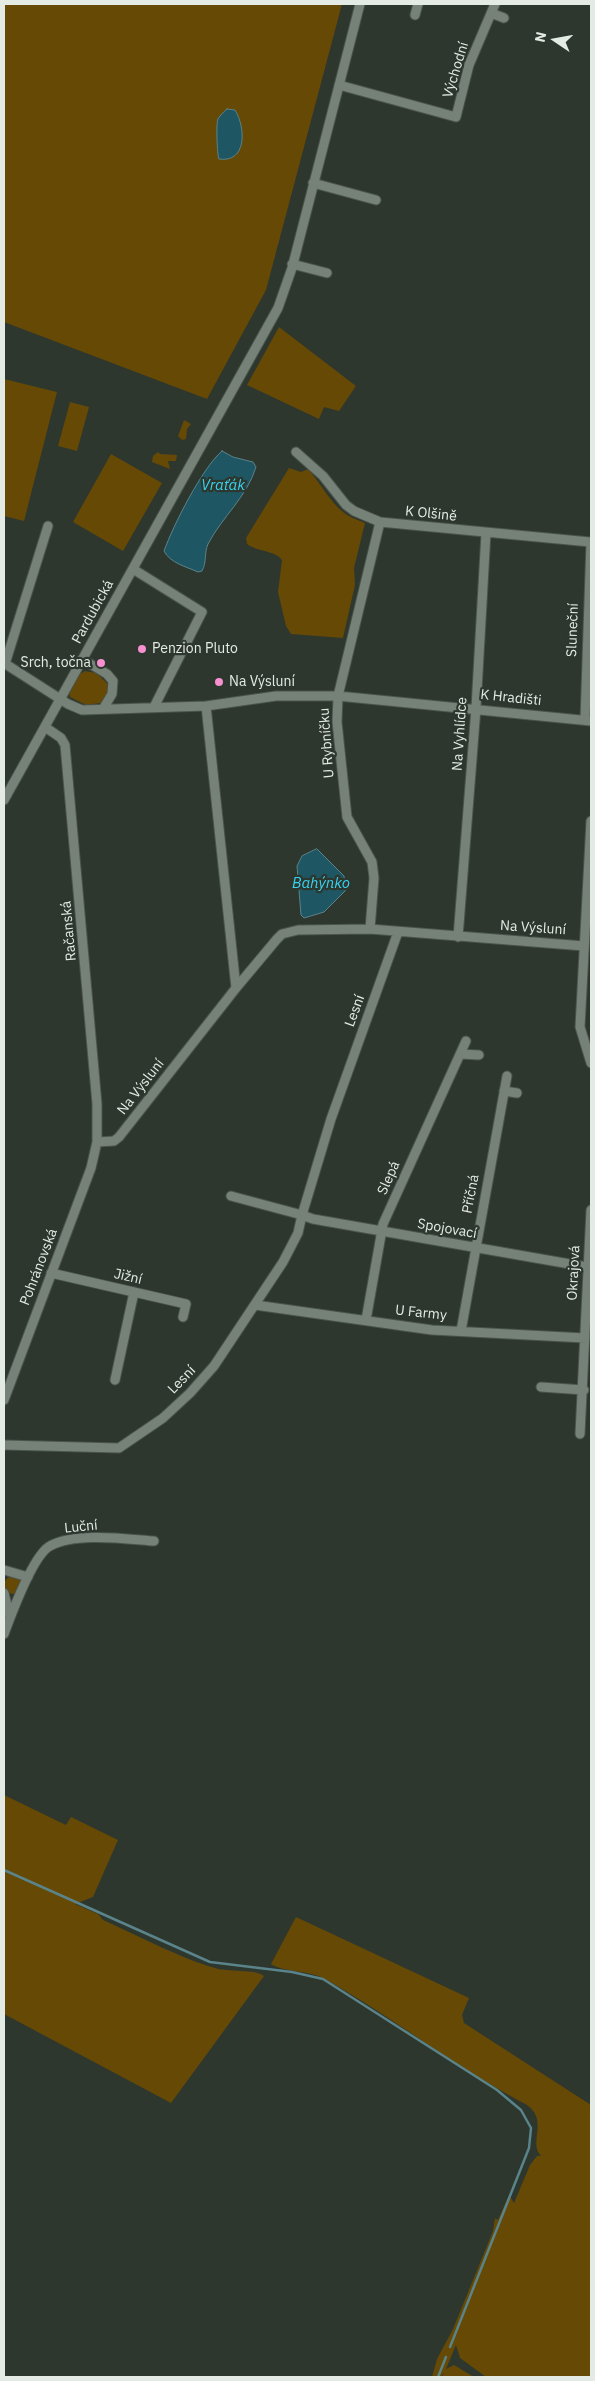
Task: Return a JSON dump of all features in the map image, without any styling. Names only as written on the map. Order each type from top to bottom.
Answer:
[{"type":"street","name":"Pardubická","points":[[4,800],[278,308],[292,264],[360,4]]},
{"type":"street","points":[[415,15],[418,4]]},
{"type":"street","name":"Východní","points":[[338,85],[456,117],[469,64],[493,8]]},
{"type":"street","points":[[493,8],[504,18]]},
{"type":"street","points":[[313,183],[376,200]]},
{"type":"street","points":[[292,264],[327,272]]},
{"type":"street","name":"K Olšině","points":[[296,452],[323,476],[346,505],[354,511],[380,522],[590,542]]},
{"type":"street","name":"U Rybníčku","points":[[370,929],[374,878],[372,862],[347,817],[337,722],[338,696],[380,522]]},
{"type":"street","points":[[48,526],[4,664],[61,699],[82,710],[206,706],[276,696],[338,696]]},
{"type":"street","name":"Na Vyhlídce","points":[[458,937],[476,708],[486,533]]},
{"type":"street","name":"Sluneční","points":[[588,721],[590,542]]},
{"type":"street","points":[[133,570],[202,612],[154,707]]},
{"type":"street","points":[[82,660],[107,674],[113,681],[112,694],[103,709]]},
{"type":"street","name":"K Hradišti","points":[[338,696],[476,708],[588,721]]},
{"type":"street","points":[[206,706],[236,988]]},
{"type":"street","name":"Račanská","points":[[45,727],[61,738],[66,745],[90,1011],[97,1142]]},
{"type":"street","points":[[591,821],[580,1028],[591,1062]]},
{"type":"street","name":"Na Výsluní","points":[[97,1142],[114,1141],[119,1137],[236,988],[282,934],[298,930],[370,929],[584,946]]},
{"type":"street","name":"Lesní","points":[[4,1445],[119,1448],[163,1418],[190,1394],[214,1366],[287,1255],[298,1234],[302,1214],[331,1119],[398,932]]},
{"type":"street","name":"Slepá","points":[[366,1320],[383,1224],[466,1041]]},
{"type":"street","points":[[460,1054],[479,1055]]},
{"type":"street","name":"Příčná","points":[[461,1330],[507,1076]]},
{"type":"street","points":[[504,1091],[517,1093]]},
{"type":"street","name":"Pohránovská","points":[[4,1400],[91,1168],[97,1142]]},
{"type":"street","points":[[232,1196],[302,1214]]},
{"type":"street","name":"Okrajová","points":[[580,1434],[584,1390],[587,1267],[591,1210]]},
{"type":"street","name":"Spojovací","points":[[302,1214],[313,1219],[587,1267]]},
{"type":"street","name":"Jižní","points":[[51,1273],[186,1304],[183,1317]]},
{"type":"street","points":[[115,1380],[134,1292]]},
{"type":"street","name":"U Farmy","points":[[255,1305],[432,1330],[461,1330],[585,1338]]},
{"type":"street","points":[[541,1387],[584,1390]]},
{"type":"street","name":"Luční","points":[[4,1634],[28,1577],[44,1550],[51,1545],[76,1539],[118,1538],[154,1541]]},
{"type":"street","points":[[4,1570],[28,1577]]},
{"type":"street","points":[[4,1593],[10,1618]]},
{"type":"shaded area","points":[[4,4],[342,4],[266,290],[207,399],[4,322]]},
{"type":"shaded area","points":[[279,327],[356,386],[339,411],[324,407],[319,419],[247,385]]},
{"type":"shaded area","points":[[4,379],[57,392],[24,521],[4,516]]},
{"type":"shaded area","points":[[70,402],[89,407],[77,451],[58,446]]},
{"type":"shaded area","points":[[184,420],[191,424],[187,429],[186,439],[182,440],[178,436]]},
{"type":"shaded area","points":[[158,452],[160,454],[177,455],[176,461],[168,461],[170,469],[152,462],[153,456]]},
{"type":"shaded area","points":[[111,454],[162,483],[123,551],[73,522]]},
{"type":"shaded area","points":[[289,468],[301,472],[308,469],[338,508],[365,523],[354,568],[355,585],[343,638],[291,634],[286,626],[278,592],[282,560],[275,554],[247,544],[246,538]]},
{"type":"shaded area","points":[[85,671],[96,673],[107,683],[108,694],[101,703],[86,705],[70,697],[69,693],[80,674]]},
{"type":"shaded area","points":[[13,1576],[19,1579],[22,1585],[19,1591],[13,1594],[7,1591],[4,1585],[7,1579]]},
{"type":"shaded area","points":[[4,1795],[66,1825],[71,1817],[118,1840],[93,1897],[75,1904],[98,1914],[103,1920],[202,1964],[220,1969],[255,1972],[264,1976],[171,2103],[4,2014]]},
{"type":"shaded area","points":[[296,1917],[469,1998],[462,2015],[464,2023],[591,2105],[591,2377],[486,2377],[460,2358],[456,2345],[446,2369],[454,2365],[474,2377],[442,2377],[444,2372],[441,2377],[432,2377],[437,2359],[453,2329],[493,2231],[495,2218],[498,2220],[509,2195],[514,2203],[530,2165],[537,2156],[541,2156],[536,2144],[537,2118],[527,2105],[476,2076],[351,1994],[319,1976],[276,1967],[271,1964]]},
{"type":"water","points":[[227,109],[235,110],[239,117],[242,143],[235,156],[228,159],[219,159],[217,121]]},
{"type":"water","name":"Vraťák","points":[[222,451],[233,457],[253,462],[256,467],[247,488],[208,544],[204,568],[198,572],[174,562],[164,551],[174,527],[197,484],[214,459]]},
{"type":"water","name":"Bahýnko","points":[[317,849],[344,876],[346,890],[324,912],[304,918],[301,915],[297,866],[302,856]]},
{"type":"waterway","points":[[4,1870],[210,1962],[292,1972],[323,1979],[497,2090],[521,2110],[531,2128],[529,2148],[450,2347]]},
{"type":"waterway","points":[[438,2377],[446,2357]]},
{"type":"place","name":"Penzion Pluto","points":[[142,649]]},
{"type":"place","name":"Srch, točna","points":[[101,663]]},
{"type":"place","name":"Na Výsluní","points":[[219,682]]}]
